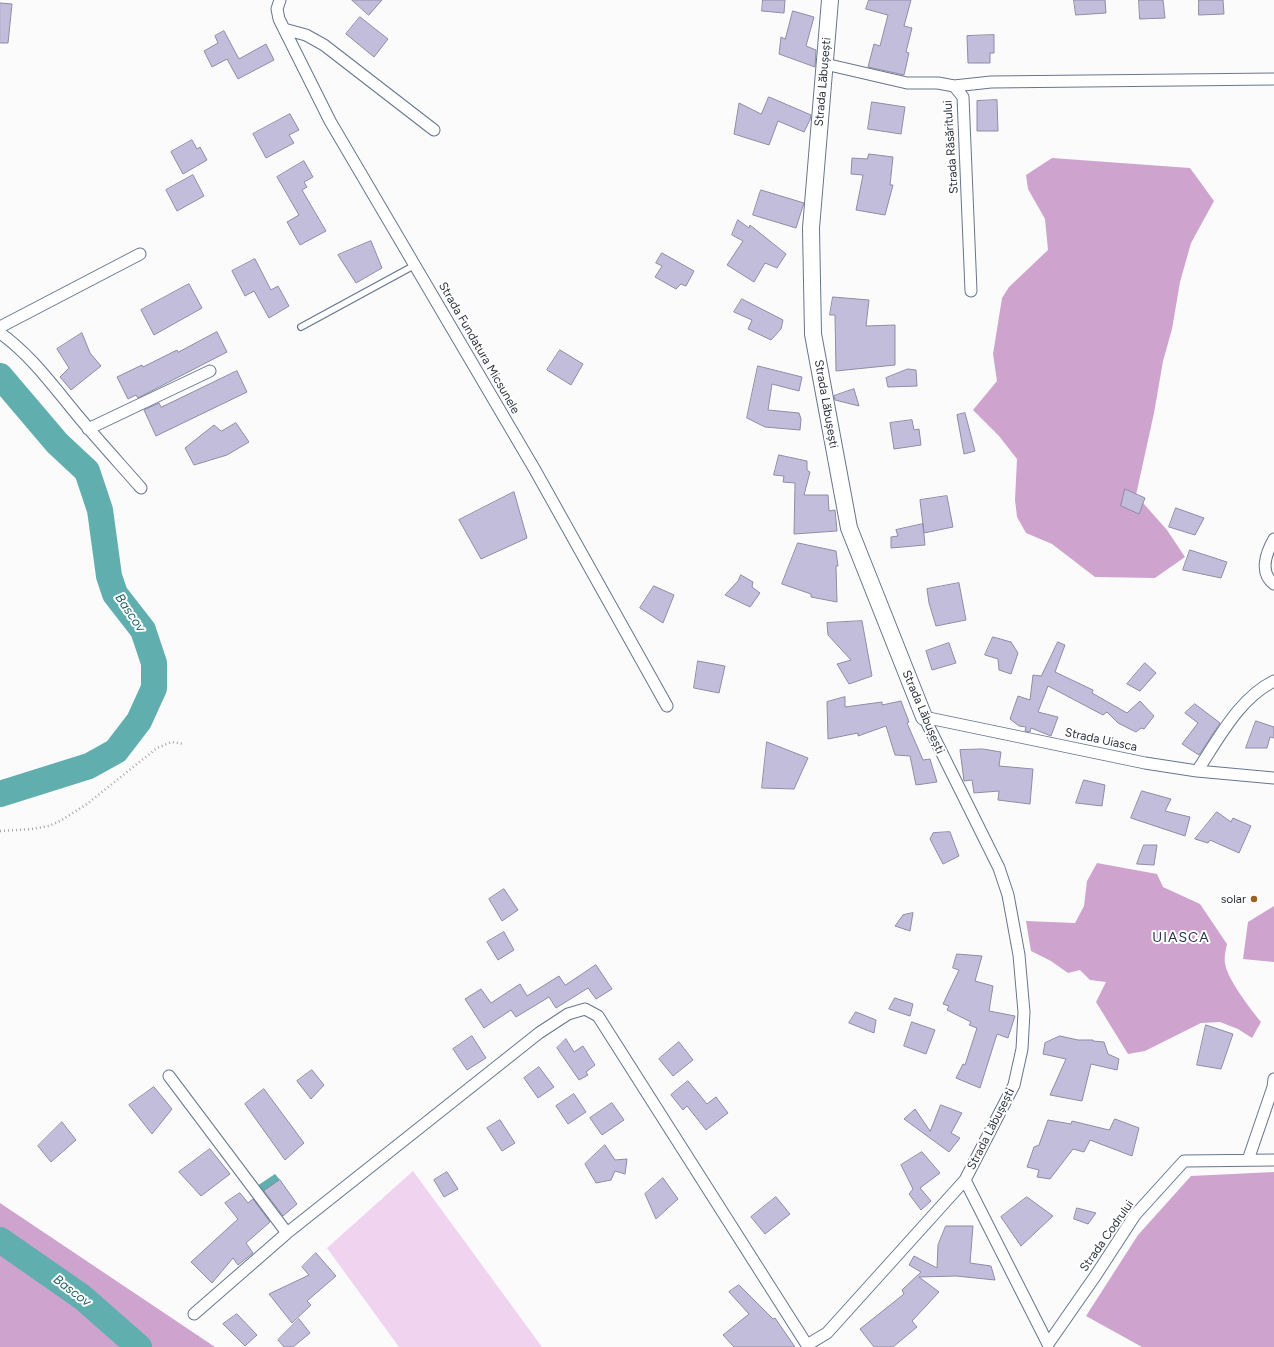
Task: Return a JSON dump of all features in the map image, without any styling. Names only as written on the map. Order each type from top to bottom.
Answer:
[{"type":"street","name":"Strada Fundatura Micsunele","points":[[280,0],[277,9],[284,29],[330,121],[535,470],[667,706]]},
{"type":"street","name":"Strada Lăbușești","points":[[806,1346],[827,1333],[965,1180],[1014,1085],[1022,1049],[1023,998],[1019,955],[1008,895],[999,868],[924,717],[849,528],[813,334],[811,228],[830,0]]},
{"type":"street","points":[[284,29],[306,35],[324,45],[434,130]]},
{"type":"street","name":"Strada Răsăritului","points":[[825,64],[907,83],[938,83],[954,86],[963,97],[971,291]]},
{"type":"street","points":[[954,86],[991,82],[1274,79]]},
{"type":"street","points":[[0,327],[140,254]]},
{"type":"street","points":[[0,333],[42,370],[88,429],[141,488]]},
{"type":"street","points":[[88,429],[210,371]]},
{"type":"street","points":[[1274,539],[1268,550],[1265,571],[1270,582],[1274,584]]},
{"type":"street","points":[[1197,771],[1236,714],[1253,696],[1274,681]]},
{"type":"street","name":"Strada Uiasca","points":[[924,717],[1145,763],[1197,771],[1274,778]]},
{"type":"street","points":[[194,1314],[287,1233],[539,1032],[568,1014],[585,1009],[598,1016],[806,1346]]},
{"type":"street","points":[[169,1076],[287,1233]]},
{"type":"street","points":[[1248,1160],[1273,1087],[1274,1079]]},
{"type":"street","name":"Strada Codrului","points":[[965,1180],[1048,1344],[1096,1275],[1135,1215],[1184,1161],[1274,1160]]},
{"type":"lane","points":[[301,327],[415,264]]},
{"type":"path","points":[[0,831],[32,829],[49,826],[60,821],[87,804],[157,748],[172,742],[184,744]]},
{"type":"shaded area","points":[[1052,158],[1190,168],[1214,201],[1191,243],[1180,282],[1172,329],[1163,361],[1154,413],[1136,495],[1167,530],[1185,557],[1155,578],[1095,577],[1052,544],[1026,533],[1017,517],[1015,500],[1017,459],[999,436],[973,410],[997,381],[993,354],[1002,298],[1009,287],[1048,250],[1045,219],[1028,189],[1026,175]]},
{"type":"shaded area","points":[[1097,863],[1157,874],[1163,887],[1200,904],[1227,944],[1225,953],[1226,969],[1251,1010],[1261,1022],[1252,1038],[1238,1029],[1220,1022],[1201,1023],[1145,1051],[1128,1054],[1096,1002],[1106,982],[1090,980],[1080,970],[1068,973],[1051,961],[1031,951],[1026,921],[1075,923],[1084,906],[1087,881]]},
{"type":"shaded area","points":[[1274,906],[1274,962],[1243,959],[1248,922]]},
{"type":"shaded area","points":[[413,1171],[542,1347],[399,1347],[327,1248]]},
{"type":"shaded area","points":[[1274,1172],[1274,1347],[1142,1347],[1086,1316],[1138,1235],[1191,1176]]},
{"type":"shaded area","points":[[0,1203],[215,1347],[0,1347]]},
{"type":"water","points":[[275,1174],[280,1180],[262,1193],[257,1186]]},
{"type":"building","points":[[352,0],[382,0],[369,15]]},
{"type":"building","points":[[763,0],[785,0],[784,13],[762,11]]},
{"type":"building","points":[[869,0],[911,0],[904,26],[912,28],[906,52],[909,53],[904,75],[868,67],[874,44],[880,46],[888,15],[866,9]]},
{"type":"building","points":[[1074,0],[1105,0],[1106,13],[1076,15]]},
{"type":"building","points":[[1139,0],[1163,0],[1165,18],[1140,19]]},
{"type":"building","points":[[1199,0],[1223,0],[1224,14],[1199,15]]},
{"type":"building","points":[[0,3],[12,4],[8,43],[0,43]]},
{"type":"building","points":[[793,11],[814,17],[806,46],[816,50],[815,67],[779,54],[781,37],[785,39]]},
{"type":"building","points":[[360,17],[388,39],[374,57],[346,34]]},
{"type":"building","points":[[224,31],[239,59],[266,44],[274,60],[238,79],[227,59],[212,67],[204,51],[218,43],[215,36]]},
{"type":"building","points":[[994,35],[994,53],[990,53],[990,63],[968,63],[967,36]]},
{"type":"building","points":[[769,97],[811,115],[804,132],[778,121],[769,145],[734,134],[739,103],[761,114]]},
{"type":"building","points":[[997,100],[998,131],[977,131],[977,101]]},
{"type":"building","points":[[872,102],[905,107],[901,134],[868,129]]},
{"type":"building","points":[[290,114],[299,130],[289,135],[294,143],[266,158],[253,134]]},
{"type":"building","points":[[192,140],[197,149],[200,147],[207,160],[183,174],[171,152]]},
{"type":"building","points":[[869,154],[893,157],[890,185],[893,185],[885,215],[856,210],[863,175],[851,174],[852,158],[867,159]]},
{"type":"building","points":[[304,161],[313,177],[304,182],[307,187],[302,190],[326,231],[300,245],[287,222],[299,215],[277,177]]},
{"type":"building","points":[[193,175],[204,196],[177,211],[166,190]]},
{"type":"building","points":[[761,190],[804,203],[796,228],[753,215]]},
{"type":"building","points":[[738,220],[749,228],[750,225],[786,254],[777,268],[765,263],[754,282],[727,265],[743,241],[732,235]]},
{"type":"building","points":[[371,241],[382,268],[356,283],[338,255]]},
{"type":"building","points":[[662,253],[694,271],[686,286],[681,284],[676,289],[655,277],[662,266],[656,263]]},
{"type":"building","points":[[255,259],[271,290],[278,286],[289,306],[269,318],[254,291],[245,296],[232,271]]},
{"type":"building","points":[[189,284],[202,308],[154,335],[141,310]]},
{"type":"building","points":[[833,297],[869,300],[866,326],[895,325],[895,365],[836,371],[835,315],[830,315]]},
{"type":"building","points":[[742,299],[783,320],[781,329],[771,340],[748,329],[752,320],[734,312]]},
{"type":"building","points":[[217,332],[227,352],[138,398],[136,395],[128,399],[117,377],[142,365],[143,367],[177,350],[178,352]]},
{"type":"building","points":[[82,333],[90,353],[101,366],[71,390],[60,377],[69,368],[57,349]]},
{"type":"building","points":[[560,350],[583,364],[571,385],[547,370]]},
{"type":"building","points":[[758,366],[802,377],[799,391],[772,384],[768,410],[799,413],[801,419],[800,430],[765,427],[747,418]]},
{"type":"building","points":[[908,369],[916,370],[917,386],[888,387],[886,378]]},
{"type":"building","points":[[237,371],[247,392],[156,436],[144,410],[159,403],[161,407]]},
{"type":"building","points":[[854,389],[859,406],[835,400],[834,396]]},
{"type":"building","points":[[965,413],[975,451],[964,454],[957,415]]},
{"type":"building","points":[[912,420],[914,430],[919,429],[921,445],[894,449],[890,423]]},
{"type":"building","points":[[236,423],[249,442],[227,455],[194,465],[185,448],[214,425],[221,431]]},
{"type":"building","points":[[779,455],[807,461],[807,470],[810,472],[804,495],[828,495],[829,511],[835,510],[837,531],[794,534],[795,483],[783,482],[784,476],[774,475]]},
{"type":"building","points":[[1125,489],[1145,498],[1139,514],[1121,506]]},
{"type":"building","points":[[514,492],[527,538],[481,559],[459,520]]},
{"type":"building","points":[[947,496],[953,527],[924,533],[920,500]]},
{"type":"building","points":[[1176,508],[1204,518],[1195,535],[1169,527]]},
{"type":"building","points":[[923,524],[925,545],[891,548],[891,537],[898,536],[896,530]]},
{"type":"building","points":[[798,543],[836,551],[838,566],[836,566],[837,602],[811,597],[811,594],[782,584]]},
{"type":"building","points":[[1190,550],[1227,562],[1221,578],[1183,570]]},
{"type":"building","points":[[741,575],[753,582],[752,587],[760,593],[750,607],[725,595],[738,581]]},
{"type":"building","points":[[959,583],[966,620],[936,626],[929,603],[927,589]]},
{"type":"building","points":[[654,586],[674,595],[663,623],[640,608]]},
{"type":"building","points":[[862,621],[872,676],[849,684],[837,664],[851,660],[828,635],[827,623]]},
{"type":"building","points":[[993,637],[1011,642],[1018,653],[1011,674],[999,670],[998,659],[985,655]]},
{"type":"building","points":[[1058,642],[1065,645],[1055,672],[1093,690],[1092,693],[1127,713],[1140,701],[1154,716],[1144,729],[1141,728],[1136,732],[1118,723],[1107,712],[1103,715],[1048,686],[1038,712],[1058,717],[1051,736],[1031,728],[1030,732],[1025,731],[1026,727],[1019,726],[1010,719],[1018,696],[1030,700],[1033,675],[1041,676]]},
{"type":"building","points":[[949,643],[956,663],[932,670],[926,651]]},
{"type":"building","points":[[698,661],[725,666],[719,693],[694,688]]},
{"type":"building","points":[[1145,663],[1156,673],[1140,691],[1127,684]]},
{"type":"building","points":[[845,697],[845,707],[882,702],[882,705],[901,701],[909,722],[907,723],[923,760],[930,759],[937,782],[916,785],[910,756],[895,755],[886,726],[858,736],[858,733],[828,739],[827,702]]},
{"type":"building","points":[[1195,704],[1220,723],[1199,755],[1182,744],[1198,723],[1185,713]]},
{"type":"building","points":[[1256,721],[1274,727],[1274,738],[1270,737],[1267,748],[1246,748]]},
{"type":"building","points":[[767,742],[808,758],[794,789],[762,788]]},
{"type":"building","points":[[983,749],[1001,752],[999,766],[1033,769],[1030,804],[998,800],[999,791],[974,793],[972,780],[964,781],[960,750]]},
{"type":"building","points":[[1084,780],[1105,785],[1102,806],[1076,803]]},
{"type":"building","points":[[1142,791],[1171,799],[1165,811],[1190,817],[1185,836],[1131,818]]},
{"type":"building","points":[[1217,812],[1231,822],[1233,818],[1251,826],[1239,853],[1210,840],[1208,843],[1195,839]]},
{"type":"building","points":[[950,832],[959,856],[943,864],[930,839],[933,833]]},
{"type":"building","points":[[1144,845],[1157,845],[1154,865],[1137,864]]},
{"type":"building","points":[[504,889],[518,910],[502,921],[489,899]]},
{"type":"building","points":[[913,913],[910,931],[895,926],[903,915]]},
{"type":"building","points":[[504,932],[514,950],[498,960],[487,942]]},
{"type":"building","points":[[957,954],[982,956],[975,981],[993,986],[989,1011],[1015,1016],[1008,1038],[997,1034],[980,1088],[956,1078],[963,1064],[965,1065],[977,1028],[969,1025],[971,1022],[947,1010],[949,1006],[943,1004],[959,970],[953,968]]},
{"type":"building","points":[[596,965],[612,989],[596,999],[588,988],[556,1008],[549,997],[516,1017],[511,1010],[484,1028],[465,999],[481,989],[491,1003],[520,984],[527,996],[559,976],[565,985]]},
{"type":"building","points":[[895,998],[913,1004],[910,1016],[889,1009]]},
{"type":"building","points":[[856,1012],[876,1020],[874,1033],[849,1023]]},
{"type":"building","points":[[912,1022],[935,1030],[926,1054],[904,1046]]},
{"type":"building","points":[[1206,1025],[1233,1034],[1221,1069],[1197,1065]]},
{"type":"building","points":[[472,1036],[486,1058],[467,1070],[453,1049]]},
{"type":"building","points":[[1060,1036],[1078,1040],[1104,1042],[1108,1054],[1119,1059],[1117,1070],[1091,1064],[1082,1101],[1050,1095],[1066,1059],[1043,1054],[1045,1043]]},
{"type":"building","points":[[566,1039],[574,1052],[583,1046],[595,1065],[586,1072],[588,1075],[579,1080],[557,1048]]},
{"type":"building","points":[[679,1042],[693,1060],[673,1076],[659,1059]]},
{"type":"building","points":[[539,1067],[554,1087],[538,1098],[524,1078]]},
{"type":"building","points":[[312,1070],[324,1085],[311,1099],[297,1081]]},
{"type":"building","points":[[688,1081],[707,1104],[716,1097],[728,1113],[706,1130],[687,1106],[683,1110],[671,1095]]},
{"type":"building","points":[[154,1087],[172,1109],[152,1134],[129,1105]]},
{"type":"building","points":[[264,1089],[304,1143],[285,1160],[245,1104]]},
{"type":"building","points":[[574,1094],[586,1112],[568,1124],[556,1106]]},
{"type":"building","points":[[612,1103],[624,1120],[602,1135],[590,1118]]},
{"type":"building","points":[[941,1105],[962,1113],[951,1133],[960,1138],[949,1152],[904,1119],[915,1109],[930,1131]]},
{"type":"building","points":[[1115,1119],[1139,1128],[1132,1156],[1090,1140],[1084,1152],[1073,1149],[1050,1179],[1037,1177],[1039,1170],[1027,1167],[1034,1147],[1039,1145],[1048,1120],[1071,1124],[1072,1121],[1109,1130]]},
{"type":"building","points":[[500,1120],[515,1143],[502,1151],[487,1128]]},
{"type":"building","points":[[62,1122],[76,1140],[51,1162],[38,1146]]},
{"type":"building","points":[[605,1145],[615,1160],[627,1159],[625,1174],[615,1171],[611,1180],[596,1183],[585,1164]]},
{"type":"building","points":[[210,1149],[230,1174],[201,1196],[179,1172]]},
{"type":"building","points":[[922,1152],[940,1173],[920,1188],[931,1201],[921,1210],[909,1194],[913,1189],[901,1165]]},
{"type":"building","points":[[447,1172],[458,1189],[444,1197],[434,1180]]},
{"type":"building","points":[[663,1178],[678,1199],[656,1219],[645,1194]]},
{"type":"building","points":[[280,1180],[297,1204],[283,1216],[264,1191]]},
{"type":"building","points":[[240,1193],[248,1203],[253,1199],[270,1222],[246,1243],[253,1253],[238,1265],[233,1258],[212,1283],[191,1262],[238,1219],[225,1203]]},
{"type":"building","points":[[776,1197],[790,1214],[765,1234],[751,1217]]},
{"type":"building","points":[[1027,1197],[1053,1216],[1021,1246],[1001,1217]]},
{"type":"building","points":[[1077,1208],[1096,1213],[1088,1224],[1074,1219]]},
{"type":"building","points":[[946,1226],[973,1226],[970,1263],[991,1266],[995,1280],[956,1276],[919,1277],[939,1292],[912,1321],[917,1327],[893,1347],[874,1347],[860,1329],[904,1294],[902,1290],[921,1272],[909,1265],[914,1256],[937,1268],[938,1245]]},
{"type":"building","points":[[316,1253],[336,1276],[307,1301],[311,1305],[292,1323],[269,1294],[309,1275],[302,1267]]},
{"type":"building","points":[[739,1285],[773,1319],[775,1318],[795,1347],[734,1347],[723,1335],[749,1314],[729,1292]]},
{"type":"building","points":[[237,1314],[257,1335],[245,1346],[223,1324]]},
{"type":"building","points":[[299,1319],[310,1333],[293,1347],[284,1347],[278,1340]]},
{"type":"waterway","name":"Bascov","points":[[0,376],[57,443],[87,471],[100,510],[109,576],[115,594],[143,630],[154,663],[154,688],[139,721],[116,751],[89,766],[0,794]]},
{"type":"waterway","name":"Bascov","points":[[0,1240],[82,1297],[139,1347]]},
{"type":"place","name":"solar","points":[[1254,899]]},
{"type":"district","name":"UIASCA","points":[[1181,938]]}]
